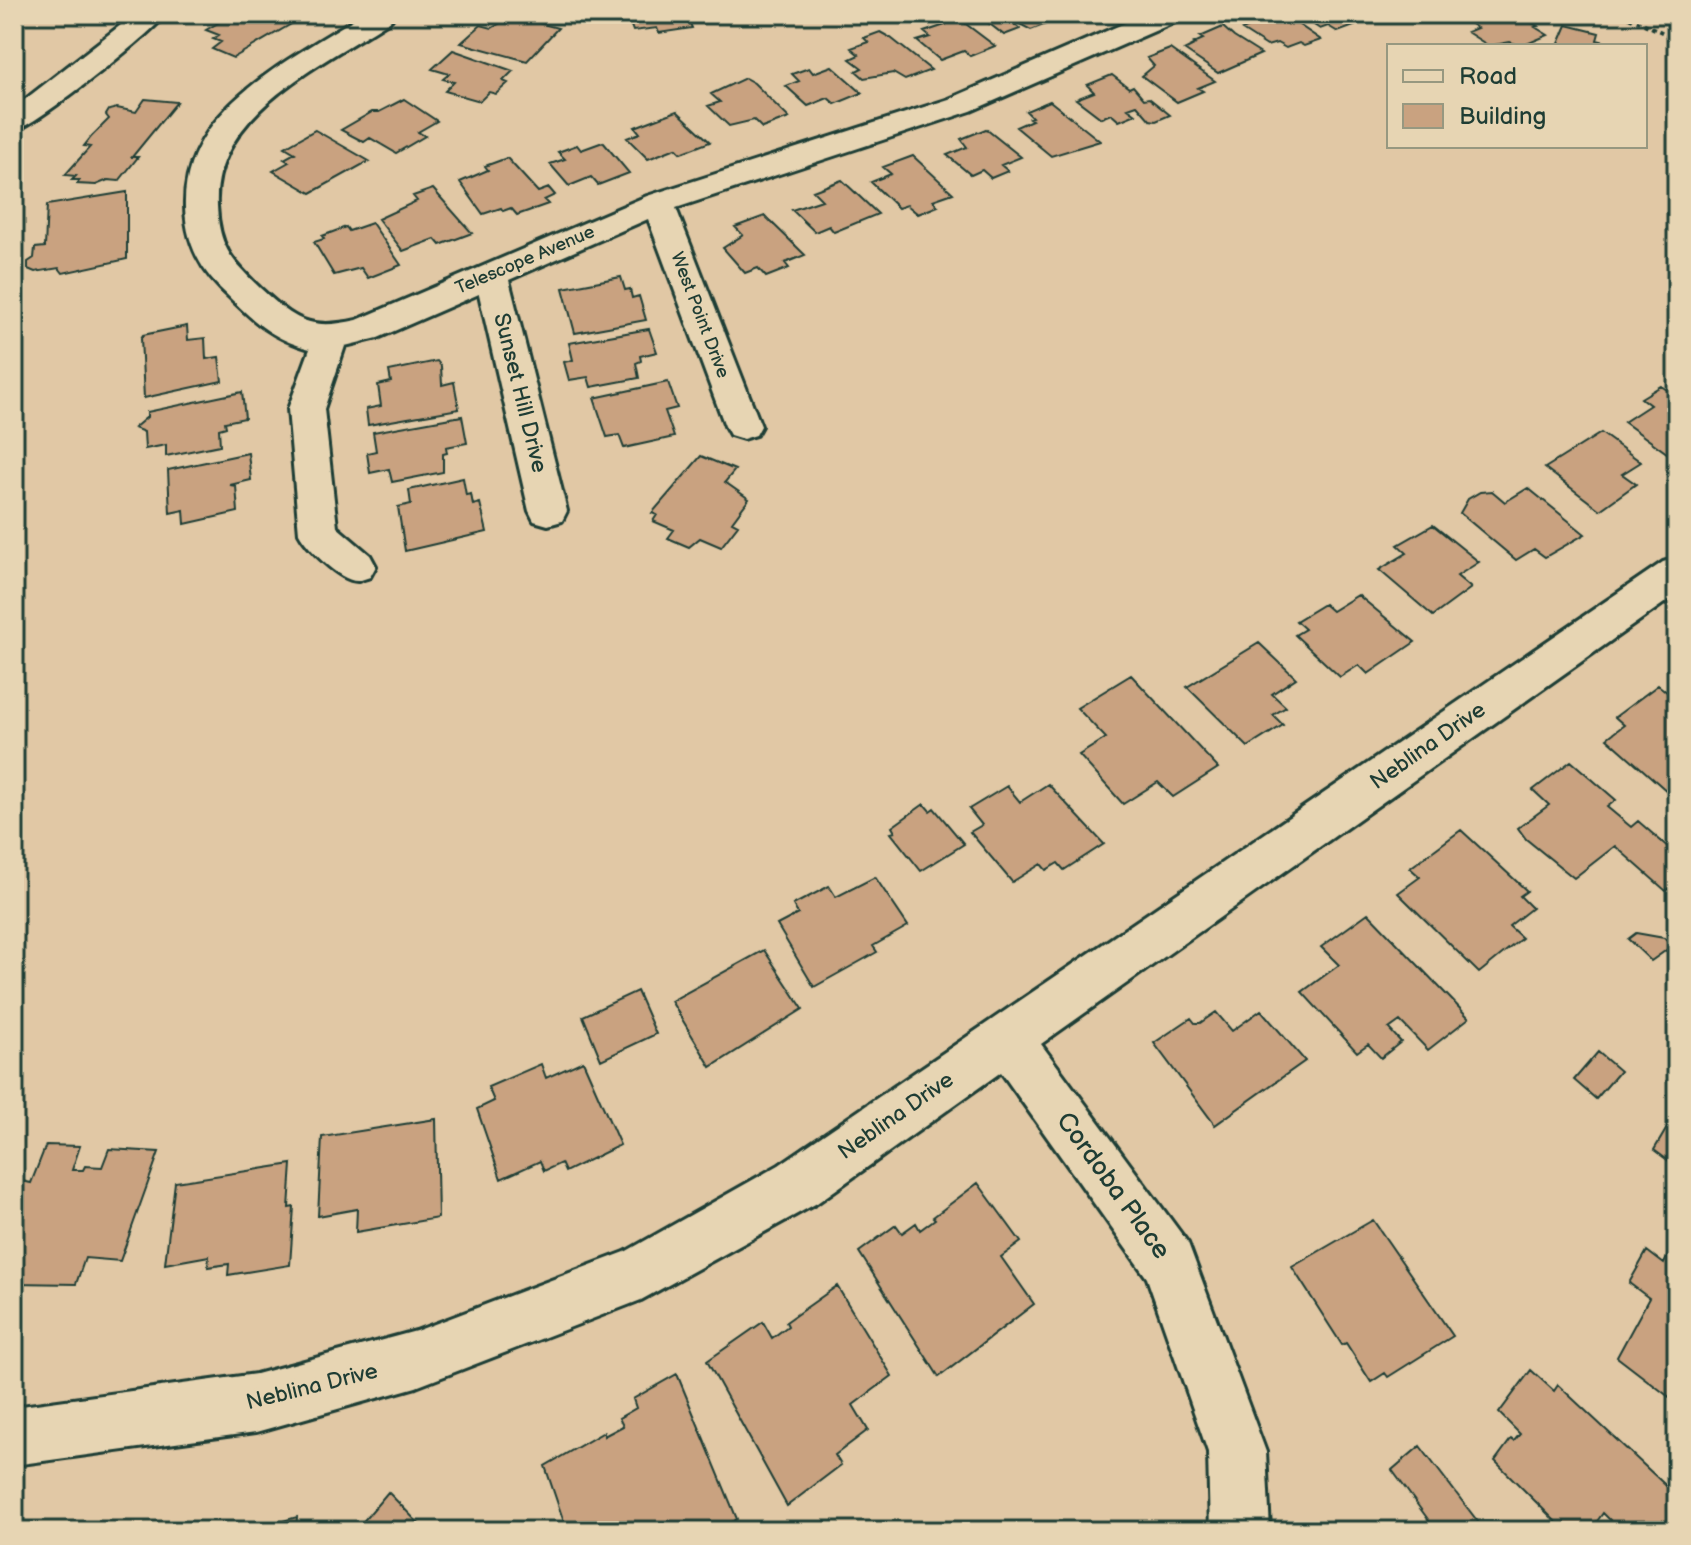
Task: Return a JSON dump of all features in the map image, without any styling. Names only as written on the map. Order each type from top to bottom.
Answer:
[{"type":"street","points":[[14,122],[152,14]]},
{"type":"street","name":"Telescope Avenue","points":[[381,14],[256,95],[215,142],[200,183],[202,234],[220,269],[277,323],[310,337],[331,338],[366,330],[658,203],[960,105],[1170,14]]},
{"type":"street","name":"West Point Drive","points":[[658,203],[743,426]]},
{"type":"street","name":"Sunset Hill Drive","points":[[491,274],[548,511]]},
{"type":"street","points":[[331,338],[306,409],[318,533],[356,566]]},
{"type":"street","name":"Neblina Drive","points":[[14,1436],[256,1403],[416,1359],[641,1273],[798,1184],[1677,573]]},
{"type":"street","name":"Cordoba Place","points":[[1006,1038],[1169,1262],[1237,1452],[1240,1531]]},
{"type":"path","points":[[1622,14],[1677,39]]},
{"type":"building","points":[[233,14],[271,14],[293,23],[233,58],[212,49],[221,42],[213,39],[219,35],[206,30]]},
{"type":"building","points":[[623,14],[686,14],[692,28],[659,33],[657,28],[633,31]]},
{"type":"building","points":[[1045,14],[1054,21],[1031,30],[1014,24],[1020,29],[1004,35],[978,15]]},
{"type":"building","points":[[1283,14],[1321,40],[1286,48],[1277,43],[1267,46],[1242,30],[1258,23],[1250,17]]},
{"type":"building","points":[[1297,14],[1363,16],[1348,22],[1354,26],[1338,32],[1328,26],[1320,29]]},
{"type":"building","points":[[1498,14],[1532,14],[1541,19],[1532,23],[1538,26],[1535,27],[1548,35],[1527,44],[1486,44],[1467,32],[1477,28],[1471,24]]},
{"type":"building","points":[[954,15],[995,46],[970,56],[964,51],[940,60],[917,41],[930,37],[924,32],[945,25],[939,20]]},
{"type":"building","points":[[512,16],[558,28],[527,61],[461,43],[481,25],[492,28]]},
{"type":"building","points":[[1567,25],[1599,33],[1597,40],[1613,44],[1559,44]]},
{"type":"building","points":[[1223,27],[1261,54],[1218,73],[1184,50],[1203,39],[1200,37]]},
{"type":"building","points":[[880,32],[931,70],[905,80],[893,73],[864,78],[856,71],[862,68],[850,59],[859,55],[851,48],[868,42],[864,38]]},
{"type":"building","points":[[1170,49],[1215,81],[1198,88],[1203,91],[1177,102],[1142,76],[1154,66],[1147,58]]},
{"type":"building","points":[[453,50],[513,71],[503,81],[508,83],[496,94],[489,92],[480,101],[445,91],[454,82],[443,79],[449,74],[432,69]]},
{"type":"building","points":[[832,66],[862,93],[835,104],[828,98],[808,106],[786,86],[799,81],[792,74],[809,68],[813,73]]},
{"type":"building","points":[[1112,75],[1129,88],[1133,86],[1144,99],[1149,98],[1170,115],[1156,121],[1150,120],[1137,105],[1128,108],[1136,114],[1119,121],[1111,114],[1101,118],[1076,99],[1094,92],[1087,85]]},
{"type":"building","points":[[745,78],[789,118],[762,128],[754,120],[729,126],[708,106],[720,102],[711,94]]},
{"type":"building","points":[[145,99],[177,102],[132,157],[138,157],[119,181],[77,184],[80,180],[72,180],[76,176],[65,175],[90,147],[84,146],[109,119],[106,115],[109,110],[117,108],[136,112]]},
{"type":"building","points":[[404,99],[437,121],[418,132],[425,136],[396,153],[370,138],[364,142],[341,130],[372,112],[379,112]]},
{"type":"building","points":[[1050,101],[1100,141],[1051,156],[1016,127],[1032,120],[1026,111]]},
{"type":"building","points":[[677,111],[710,142],[681,153],[676,148],[648,159],[627,138],[640,133],[635,127]]},
{"type":"building","points":[[986,129],[1021,157],[1001,165],[1008,171],[991,178],[982,170],[971,175],[947,155],[967,147],[961,139]]},
{"type":"building","points":[[315,130],[369,161],[311,193],[273,171],[289,162],[284,159],[295,153],[285,147]]},
{"type":"building","points":[[603,142],[629,173],[598,185],[591,177],[569,186],[550,164],[565,159],[558,152],[577,145],[581,150]]},
{"type":"building","points":[[913,156],[953,193],[933,200],[938,206],[918,214],[907,205],[898,208],[871,182],[891,174],[883,167]]},
{"type":"building","points":[[507,158],[538,192],[549,188],[555,195],[544,200],[548,204],[517,215],[511,208],[483,214],[460,182],[488,170],[485,166]]},
{"type":"building","points":[[842,180],[878,214],[834,232],[829,226],[815,232],[792,210],[822,200],[813,191]]},
{"type":"building","points":[[433,189],[472,233],[440,245],[435,239],[403,251],[378,219],[417,201],[413,196]]},
{"type":"building","points":[[127,192],[127,259],[63,273],[59,268],[35,272],[28,269],[35,248],[45,247],[47,205]]},
{"type":"building","points":[[765,216],[805,255],[785,263],[789,268],[766,277],[758,268],[745,273],[723,248],[743,235],[735,227]]},
{"type":"building","points":[[372,223],[401,265],[368,278],[361,268],[334,275],[314,242],[346,227],[349,231]]},
{"type":"building","points":[[621,277],[625,290],[630,289],[632,298],[639,296],[646,320],[575,333],[563,288]]},
{"type":"building","points":[[187,326],[188,340],[205,338],[206,359],[219,357],[222,381],[144,398],[141,338]]},
{"type":"building","points":[[649,329],[657,352],[640,356],[641,361],[636,363],[639,378],[591,387],[588,377],[569,380],[564,362],[573,360],[569,343]]},
{"type":"building","points":[[437,361],[441,366],[442,385],[454,382],[459,409],[368,425],[366,409],[381,406],[378,385],[391,382],[389,371]]},
{"type":"building","points":[[668,382],[677,408],[665,411],[674,437],[624,448],[619,435],[607,437],[594,398]]},
{"type":"building","points":[[1661,386],[1672,393],[1677,389],[1677,452],[1671,456],[1624,422],[1650,405],[1641,398]]},
{"type":"building","points":[[242,392],[245,418],[225,422],[226,427],[219,429],[220,445],[166,456],[166,445],[145,449],[144,432],[134,428],[147,417],[147,412]]},
{"type":"building","points":[[462,416],[467,443],[446,447],[443,472],[392,482],[389,469],[370,473],[367,453],[376,451],[373,432]]},
{"type":"building","points":[[1601,433],[1641,462],[1622,474],[1636,484],[1600,510],[1545,468]]},
{"type":"building","points":[[248,453],[251,480],[230,485],[236,486],[238,512],[185,524],[184,510],[170,513],[168,470]]},
{"type":"building","points":[[701,456],[735,470],[725,482],[749,499],[732,522],[738,525],[721,547],[700,538],[689,547],[668,538],[674,530],[653,521],[657,515],[652,513]]},
{"type":"building","points":[[463,478],[466,495],[471,494],[473,505],[480,503],[487,532],[405,551],[398,507],[411,504],[409,490]]},
{"type":"building","points":[[1528,488],[1585,534],[1545,557],[1534,549],[1516,560],[1460,513],[1468,499],[1480,492],[1492,491],[1505,502]]},
{"type":"building","points":[[1433,525],[1479,562],[1457,576],[1471,588],[1433,616],[1379,570],[1407,553],[1398,545]]},
{"type":"building","points":[[1358,595],[1415,642],[1368,674],[1359,665],[1340,677],[1295,635],[1305,629],[1296,621],[1324,604],[1332,611]]},
{"type":"building","points":[[1259,643],[1296,678],[1272,694],[1286,707],[1273,715],[1283,725],[1248,747],[1187,687]]},
{"type":"building","points":[[1131,675],[1218,768],[1173,797],[1158,782],[1123,804],[1079,755],[1106,738],[1077,708]]},
{"type":"building","points":[[1658,685],[1677,700],[1677,800],[1607,738],[1624,725],[1615,717]]},
{"type":"building","points":[[1571,761],[1616,800],[1607,807],[1631,827],[1638,821],[1677,855],[1677,881],[1666,891],[1615,846],[1574,878],[1526,839],[1518,828],[1549,805],[1533,790]]},
{"type":"building","points":[[1048,784],[1104,844],[1064,870],[1058,863],[1046,870],[1041,864],[1012,882],[970,832],[982,825],[969,809],[1007,786],[1020,802]]},
{"type":"building","points":[[924,804],[930,811],[934,808],[964,844],[921,871],[891,833],[895,832],[892,827]]},
{"type":"building","points":[[1461,830],[1527,891],[1520,896],[1532,908],[1509,926],[1522,938],[1479,973],[1398,893],[1420,877],[1410,868]]},
{"type":"building","points":[[875,877],[908,926],[873,946],[877,952],[814,987],[777,925],[798,914],[793,905],[829,886],[836,897]]},
{"type":"building","points":[[1368,913],[1469,1018],[1428,1050],[1400,1021],[1389,1029],[1401,1042],[1381,1058],[1368,1044],[1357,1052],[1302,992],[1339,965],[1321,947]]},
{"type":"building","points":[[1636,933],[1664,938],[1672,946],[1651,961],[1628,939]]},
{"type":"building","points":[[764,950],[803,1009],[711,1067],[671,1001]]},
{"type":"building","points":[[637,991],[656,1034],[601,1060],[583,1016]]},
{"type":"building","points":[[1261,1010],[1305,1061],[1215,1125],[1154,1043],[1191,1018],[1195,1023],[1200,1023],[1216,1012],[1232,1031]]},
{"type":"building","points":[[1598,1052],[1620,1071],[1596,1099],[1574,1080]]},
{"type":"building","points":[[583,1061],[620,1145],[565,1172],[561,1163],[544,1171],[540,1161],[501,1179],[477,1109],[494,1101],[488,1087],[541,1064],[546,1078]]},
{"type":"building","points":[[1677,1111],[1677,1167],[1654,1150]]},
{"type":"building","points":[[436,1119],[438,1218],[356,1232],[357,1209],[318,1216],[322,1137]]},
{"type":"building","points":[[46,1145],[80,1146],[72,1170],[83,1170],[85,1166],[102,1167],[109,1149],[159,1152],[120,1261],[85,1258],[76,1284],[14,1283],[14,1204],[22,1181],[31,1183]]},
{"type":"building","points":[[292,1164],[289,1208],[294,1207],[290,1265],[228,1275],[229,1264],[208,1267],[209,1256],[165,1264],[175,1182]]},
{"type":"building","points":[[978,1183],[1021,1242],[1001,1257],[1034,1304],[939,1377],[859,1252],[896,1225],[902,1233],[916,1223],[920,1230]]},
{"type":"building","points":[[1373,1220],[1453,1336],[1388,1377],[1385,1373],[1371,1382],[1346,1343],[1342,1345],[1292,1267]]},
{"type":"building","points":[[1647,1251],[1664,1264],[1670,1251],[1677,1255],[1677,1403],[1617,1357],[1649,1298],[1629,1283]]},
{"type":"building","points":[[837,1286],[892,1376],[853,1405],[868,1430],[835,1455],[841,1465],[787,1506],[707,1361],[763,1322],[772,1338],[788,1326],[786,1322]]},
{"type":"building","points":[[1531,1370],[1554,1391],[1558,1385],[1677,1496],[1677,1531],[1621,1531],[1603,1513],[1590,1531],[1565,1531],[1495,1461],[1511,1439],[1514,1441],[1520,1434],[1499,1413]]},
{"type":"building","points":[[677,1374],[737,1519],[717,1531],[669,1531],[666,1525],[656,1531],[596,1531],[594,1527],[586,1531],[567,1531],[545,1466],[604,1432],[604,1436],[623,1426],[619,1418],[636,1408],[633,1399]]},
{"type":"building","points":[[1420,1446],[1485,1531],[1420,1531],[1430,1522],[1392,1470]]},
{"type":"building","points":[[388,1492],[426,1531],[355,1531]]},
{"type":"building","points":[[297,1517],[296,1531],[246,1531]]}]
